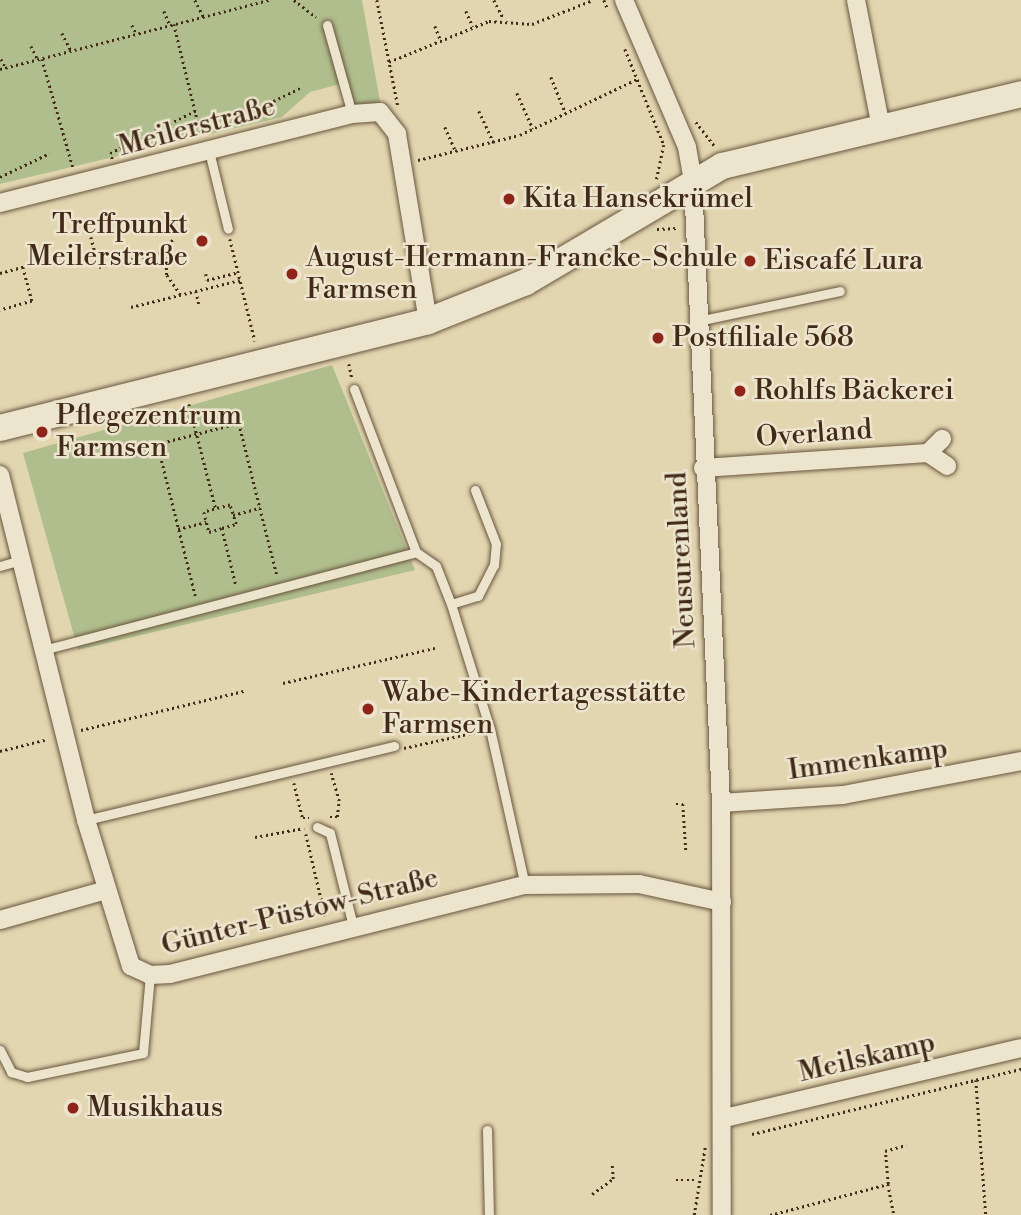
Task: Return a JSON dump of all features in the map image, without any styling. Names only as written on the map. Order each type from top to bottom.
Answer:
[{"type":"main road","points":[[0,428],[428,321],[526,282],[722,166],[1021,94]]},
{"type":"street","name":"Neusurenland","points":[[624,0],[687,147],[693,182],[703,468],[721,803],[725,1118],[722,1215]]},
{"type":"street","points":[[856,0],[880,127]]},
{"type":"street","name":"Meilerstraße","points":[[0,203],[116,175],[205,147],[352,114],[380,112],[397,134]]},
{"type":"street","points":[[397,134],[428,321]]},
{"type":"street","points":[[942,439],[928,453],[947,466]]},
{"type":"street","name":"Overland","points":[[703,468],[928,453]]},
{"type":"street","name":"Günter-Püstow-Straße","points":[[0,475],[86,820],[123,955],[150,975],[525,885],[639,884],[722,902]]},
{"type":"street","name":"Immenkamp","points":[[721,803],[843,795],[1021,761]]},
{"type":"street","points":[[0,920],[106,890]]},
{"type":"street","name":"Meilskamp","points":[[725,1118],[1021,1048]]},
{"type":"lane","points":[[327,25],[352,114]]},
{"type":"lane","points":[[205,147],[228,229]]},
{"type":"lane","points":[[698,321],[841,291]]},
{"type":"lane","points":[[354,389],[416,552],[436,566],[451,604],[490,729],[525,885]]},
{"type":"lane","points":[[451,604],[478,596],[494,565],[496,544],[475,490]]},
{"type":"lane","points":[[43,650],[239,595],[416,552]]},
{"type":"lane","points":[[0,565],[21,560]]},
{"type":"lane","points":[[86,820],[394,746]]},
{"type":"lane","points":[[316,822],[330,833],[353,926]]},
{"type":"lane","points":[[0,1050],[11,1072],[27,1077],[143,1053],[150,975]]},
{"type":"lane","points":[[486,1130],[489,1215]]},
{"type":"path","points":[[195,0],[203,16]]},
{"type":"path","points":[[0,69],[268,0]]},
{"type":"path","points":[[294,0],[327,25]]},
{"type":"path","points":[[377,0],[389,62],[397,134]]},
{"type":"path","points":[[494,0],[503,18]]},
{"type":"path","points":[[389,62],[473,27],[503,18],[532,24],[593,0]]},
{"type":"path","points":[[604,0],[609,11]]},
{"type":"path","points":[[164,11],[172,24],[205,147],[302,87]]},
{"type":"path","points":[[466,11],[473,27]]},
{"type":"path","points":[[132,25],[136,33]]},
{"type":"path","points":[[435,26],[441,41]]},
{"type":"path","points":[[62,33],[71,51]]},
{"type":"path","points":[[30,46],[40,59],[78,184]]},
{"type":"path","points":[[624,46],[666,155],[662,173],[645,186]]},
{"type":"path","points":[[1,58],[6,68]]},
{"type":"path","points":[[551,77],[565,112]]},
{"type":"path","points":[[402,164],[494,143],[533,129],[637,79]]},
{"type":"path","points":[[517,93],[533,129]]},
{"type":"path","points":[[116,175],[110,153],[195,111]]},
{"type":"path","points":[[479,111],[494,143]]},
{"type":"path","points":[[445,127],[456,152]]},
{"type":"path","points":[[0,177],[50,153]]},
{"type":"path","points":[[228,229],[257,348]]},
{"type":"path","points":[[91,237],[99,267],[166,251]]},
{"type":"path","points":[[172,240],[166,251],[167,275],[181,295]]},
{"type":"path","points":[[0,273],[23,267],[32,301],[0,310]]},
{"type":"path","points":[[207,280],[238,272]]},
{"type":"path","points":[[206,274],[209,288]]},
{"type":"path","points":[[131,307],[240,280]]},
{"type":"path","points":[[196,291],[199,304]]},
{"type":"path","points":[[348,357],[354,389]]},
{"type":"path","points":[[188,398],[216,509]]},
{"type":"path","points":[[198,606],[157,444],[239,423],[280,585]]},
{"type":"path","points":[[230,505],[236,524],[209,532],[204,512],[216,509],[230,505]]},
{"type":"path","points":[[233,515],[260,508]]},
{"type":"path","points":[[178,529],[206,522]]},
{"type":"path","points":[[222,528],[239,595]]},
{"type":"path","points":[[283,683],[435,648]]},
{"type":"path","points":[[0,751],[244,691]]},
{"type":"path","points":[[326,818],[337,817],[338,801],[330,766]]},
{"type":"path","points":[[291,775],[303,818],[316,822]]},
{"type":"path","points":[[676,804],[683,804],[686,851]]},
{"type":"path","points":[[255,837],[305,828],[329,933]]},
{"type":"path","points":[[752,1134],[1021,1069]]},
{"type":"path","points":[[976,1080],[985,1215]]},
{"type":"path","points":[[694,1215],[701,1153],[725,1118]]},
{"type":"path","points":[[894,1215],[885,1151],[906,1145]]},
{"type":"path","points":[[592,1194],[612,1179],[612,1165]]},
{"type":"path","points":[[676,1180],[697,1180]]},
{"type":"path","points":[[770,1215],[888,1184]]},
{"type":"green space","points":[[0,0],[362,0],[381,107],[349,111],[340,84],[310,92],[282,117],[0,184]]},
{"type":"green space","points":[[332,365],[415,570],[78,650],[23,453]]},
{"type":"place","name":"Kita Hansekrümel","points":[[509,199]]},
{"type":"place","name":"Treffpunkt Meilerstraße","points":[[202,241]]},
{"type":"place","name":"Eiscafé Lura","points":[[750,261]]},
{"type":"place","name":"August-Hermann-Francke-Schule Farmsen","points":[[292,274]]},
{"type":"place","name":"Postfiliale 568","points":[[658,338]]},
{"type":"place","name":"Rohlfs Bäckerei","points":[[740,391]]},
{"type":"place","name":"Pflegezentrum Farmsen","points":[[42,432]]},
{"type":"place","name":"Wabe-Kindertagesstätte Farmsen","points":[[368,709]]},
{"type":"place","name":"Musikhaus","points":[[73,1108]]}]
